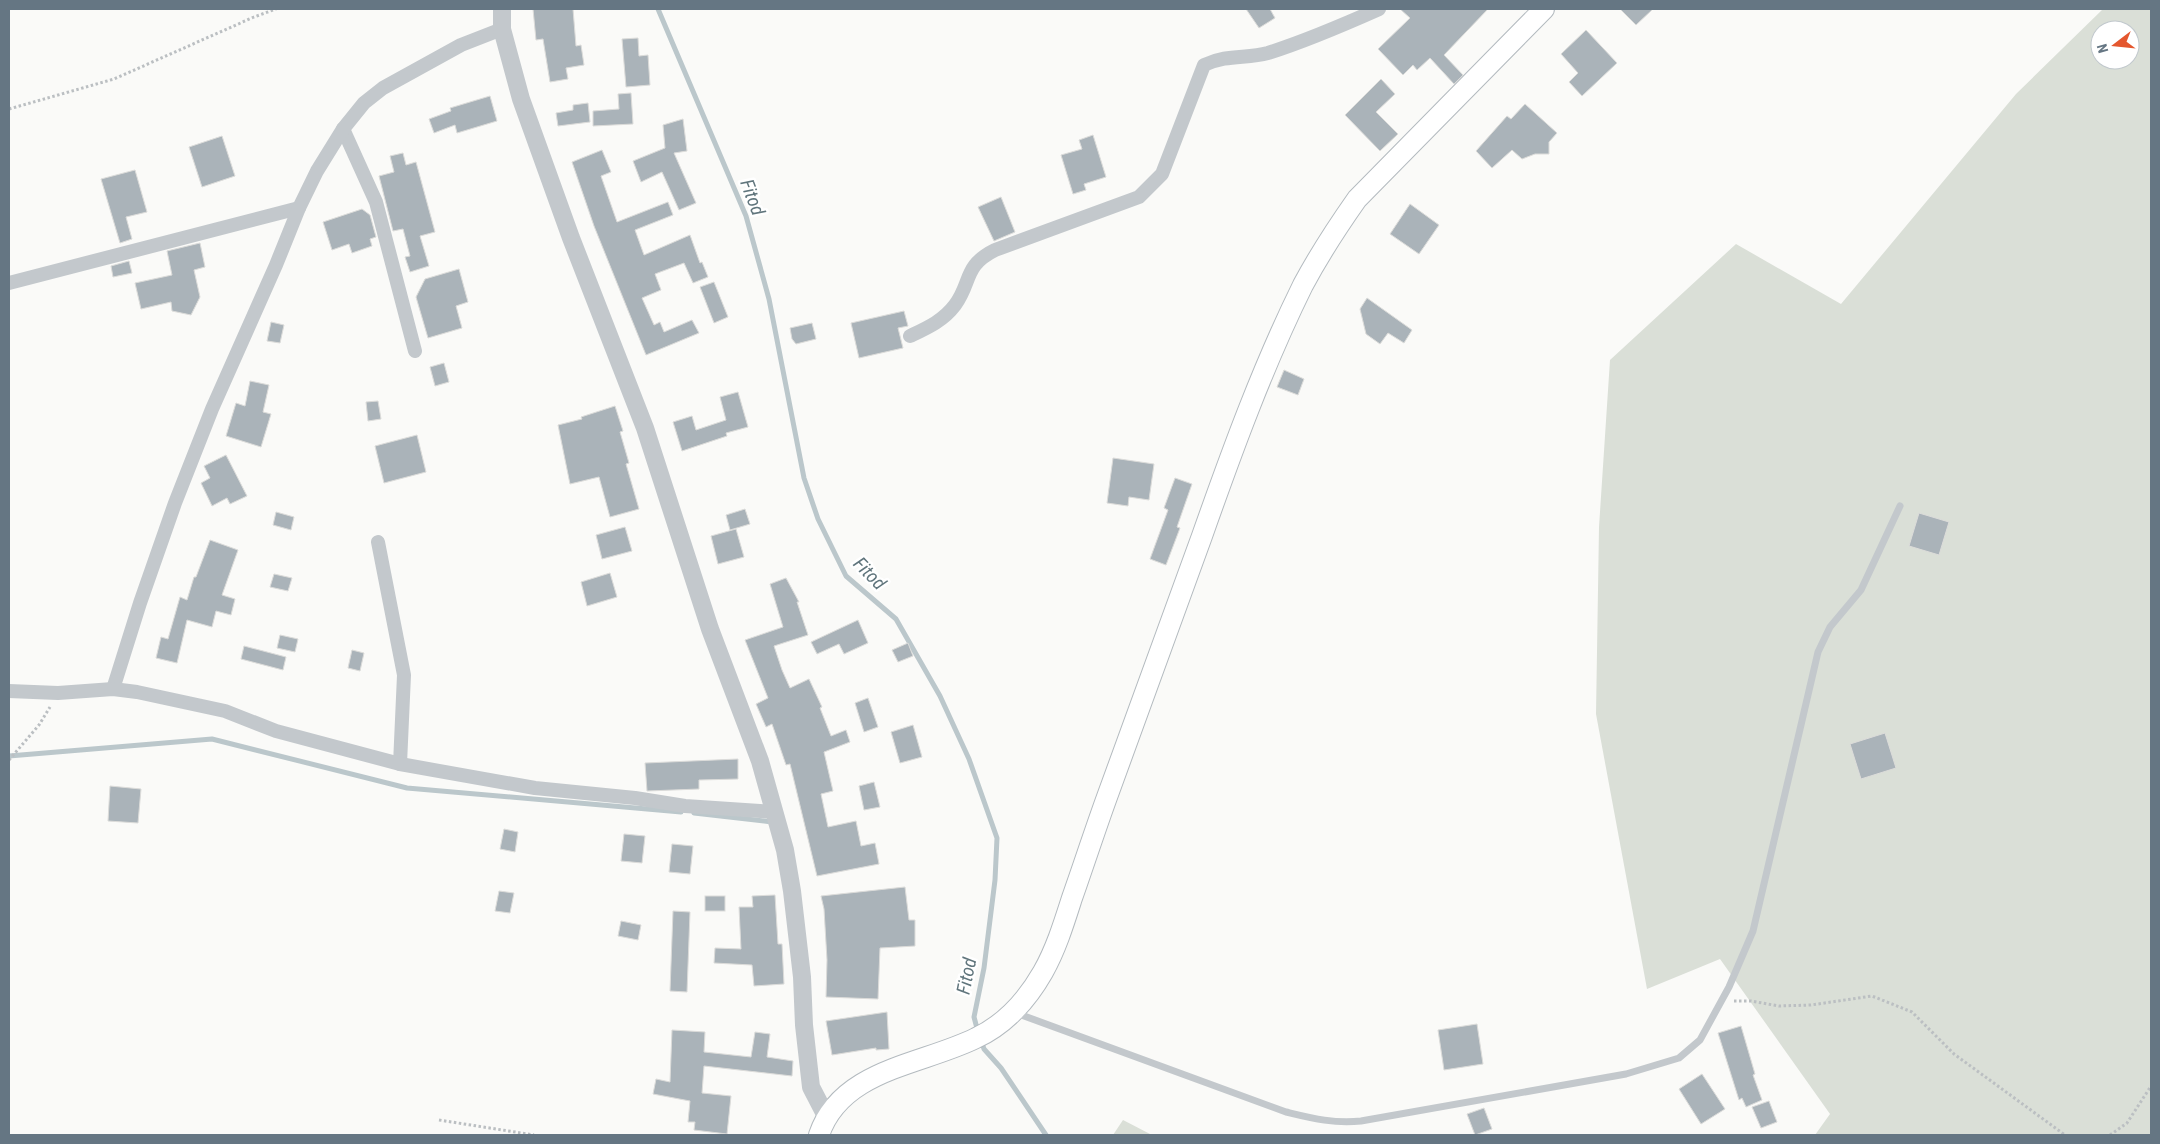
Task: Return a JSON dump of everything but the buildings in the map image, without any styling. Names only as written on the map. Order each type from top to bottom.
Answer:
[{"type":"main road","points":[[819,1135],[826,1116],[843,1097],[878,1074],[979,1037],[1014,1012],[1028,997],[1045,970],[1061,932],[1107,796],[1250,402],[1304,284],[1333,234],[1357,199],[1544,9]]},
{"type":"street","points":[[502,9],[502,29],[521,99],[571,238],[645,428],[710,629],[760,761],[775,812],[785,850],[792,891],[802,977],[805,1041],[811,1087],[826,1116]]},
{"type":"street","points":[[910,336],[940,321],[956,304],[969,273],[981,257],[994,250],[1139,197],[1162,174],[1204,65],[1219,58],[1266,53],[1330,30],[1380,9]]},
{"type":"street","points":[[113,689],[140,603],[175,503],[212,409],[276,265],[299,208],[317,171],[343,129],[364,103],[383,88],[461,45],[502,29]]},
{"type":"street","points":[[343,129],[376,202],[415,350]]},
{"type":"street","points":[[9,283],[299,208]]},
{"type":"street","points":[[378,542],[404,675],[400,764]]},
{"type":"street","points":[[9,691],[58,694],[113,689],[137,692],[225,711],[276,731],[400,764],[535,788],[635,798],[685,806],[775,812]]},
{"type":"lane","points":[[1014,1012],[1286,1112],[1324,1122],[1342,1123],[1626,1074],[1679,1058],[1700,1040],[1753,931],[1818,652],[1830,628],[1861,590],[1900,506]]},
{"type":"path","points":[[9,109],[114,79],[276,9]]},
{"type":"path","points":[[9,760],[39,725],[58,694]]},
{"type":"path","points":[[1720,1002],[1752,1001],[1779,1006],[1811,1005],[1872,996],[1912,1012],[1954,1054],[2064,1135]]},
{"type":"path","points":[[2110,1135],[2127,1123],[2151,1086]]},
{"type":"path","points":[[439,1120],[534,1135]]},
{"type":"shaded area","points":[[2103,9],[2151,9],[2151,1135],[1815,1135],[1830,1114],[1720,959],[1647,989],[1596,714],[1599,527],[1610,360],[1736,244],[1841,304],[2016,94],[2090,22],[2090,70],[2140,70],[2140,20],[2092,20]]},
{"type":"shaded area","points":[[1123,1120],[1152,1135],[1113,1135]]},
{"type":"waterway","name":"Fitod","points":[[658,9],[746,216],[769,299],[804,478],[818,519],[846,576],[896,619],[940,696],[969,759],[997,838],[995,880],[984,968],[974,1017],[978,1032]]},
{"type":"waterway","points":[[9,756],[212,739],[407,788],[681,812]]},
{"type":"waterway","points":[[694,813],[772,822]]},
{"type":"waterway","name":"Fitod","points":[[981,1040],[984,1049],[1001,1068],[1046,1135]]}]
